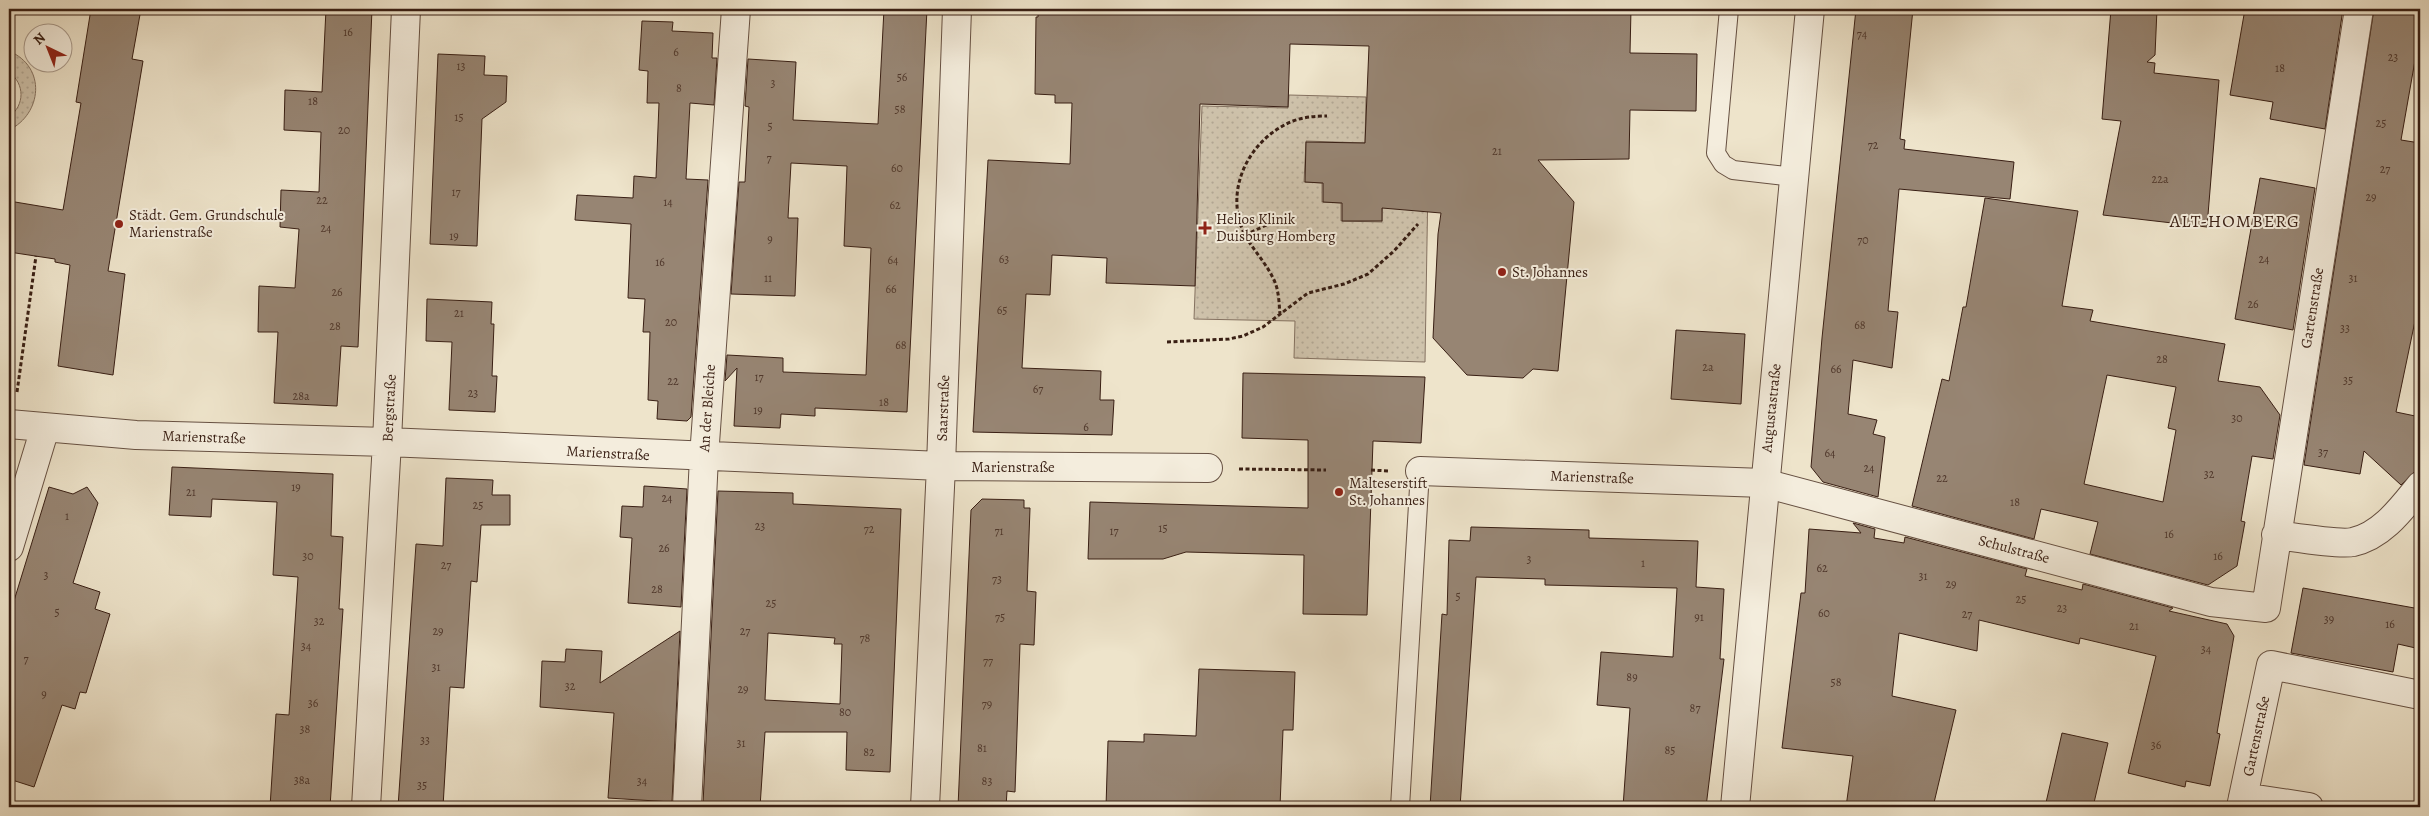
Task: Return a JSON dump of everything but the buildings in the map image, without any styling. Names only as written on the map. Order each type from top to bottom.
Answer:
[{"type":"street","name":"Bergstraße","points":[[366,807],[388,442],[406,9]]},
{"type":"street","name":"An der Bleiche","points":[[686,807],[704,457],[736,9]]},
{"type":"street","name":"Saarstraße","points":[[926,807],[941,466],[957,9]]},
{"type":"street","name":"Augustastraße","points":[[1735,807],[1810,9]]},
{"type":"street","name":"Gartenstraße","points":[[2266,608],[2359,9]]},
{"type":"street","name":"Marienstraße","points":[[10,424],[136,435],[388,442],[941,466],[1208,468]]},
{"type":"street","points":[[9,547],[46,428]]},
{"type":"street","name":"Marienstraße","points":[[1420,471],[1764,483]]},
{"type":"street","name":"Schulstraße","points":[[1764,483],[2212,602],[2266,608]]},
{"type":"street","points":[[2276,535],[2352,542],[2376,532],[2396,514],[2420,486]]},
{"type":"street","name":"Gartenstraße","points":[[2242,802],[2271,665],[2420,695]]},
{"type":"street","points":[[2242,802],[2309,807]]},
{"type":"lane","points":[[1729,9],[1716,154],[1723,164],[1733,170],[1794,176]]},
{"type":"lane","points":[[1400,807],[1420,471]]},
{"type":"path","points":[[1280,316],[1274,279],[1245,235],[1238,219],[1236,192],[1253,150],[1271,133],[1293,121],[1327,116]]},
{"type":"path","points":[[1245,235],[1292,213]]},
{"type":"path","points":[[1167,342],[1236,337],[1263,327],[1308,293],[1344,284],[1368,274],[1418,224]]},
{"type":"path","points":[[10,424],[36,256]]},
{"type":"path","points":[[1208,468],[1326,470]]},
{"type":"shaded area","points":[[9,51],[22,59],[22,72],[31,72],[36,90],[34,102],[28,113],[20,123],[9,130],[9,117],[18,107],[21,95],[18,82],[9,72]]},
{"type":"shaded area","points":[[1289,95],[1366,97],[1365,143],[1306,141],[1304,182],[1322,183],[1322,202],[1341,203],[1341,221],[1382,222],[1383,181],[1428,182],[1425,362],[1294,358],[1295,321],[1194,319],[1202,106],[1288,108]]},
{"type":"place","name":"Städt. Gem. Grundschule Marienstraße","points":[[119,224]]},
{"type":"place","name":"Helios Klinik Duisburg Homberg","points":[[1205,228]]},
{"type":"place","name":"St. Johannes","points":[[1502,272]]},
{"type":"place","name":"Malteserstift St. Johannes","points":[[1339,492]]},
{"type":"district","name":"ALT-HOMBERG","points":[[2235,221]]}]
